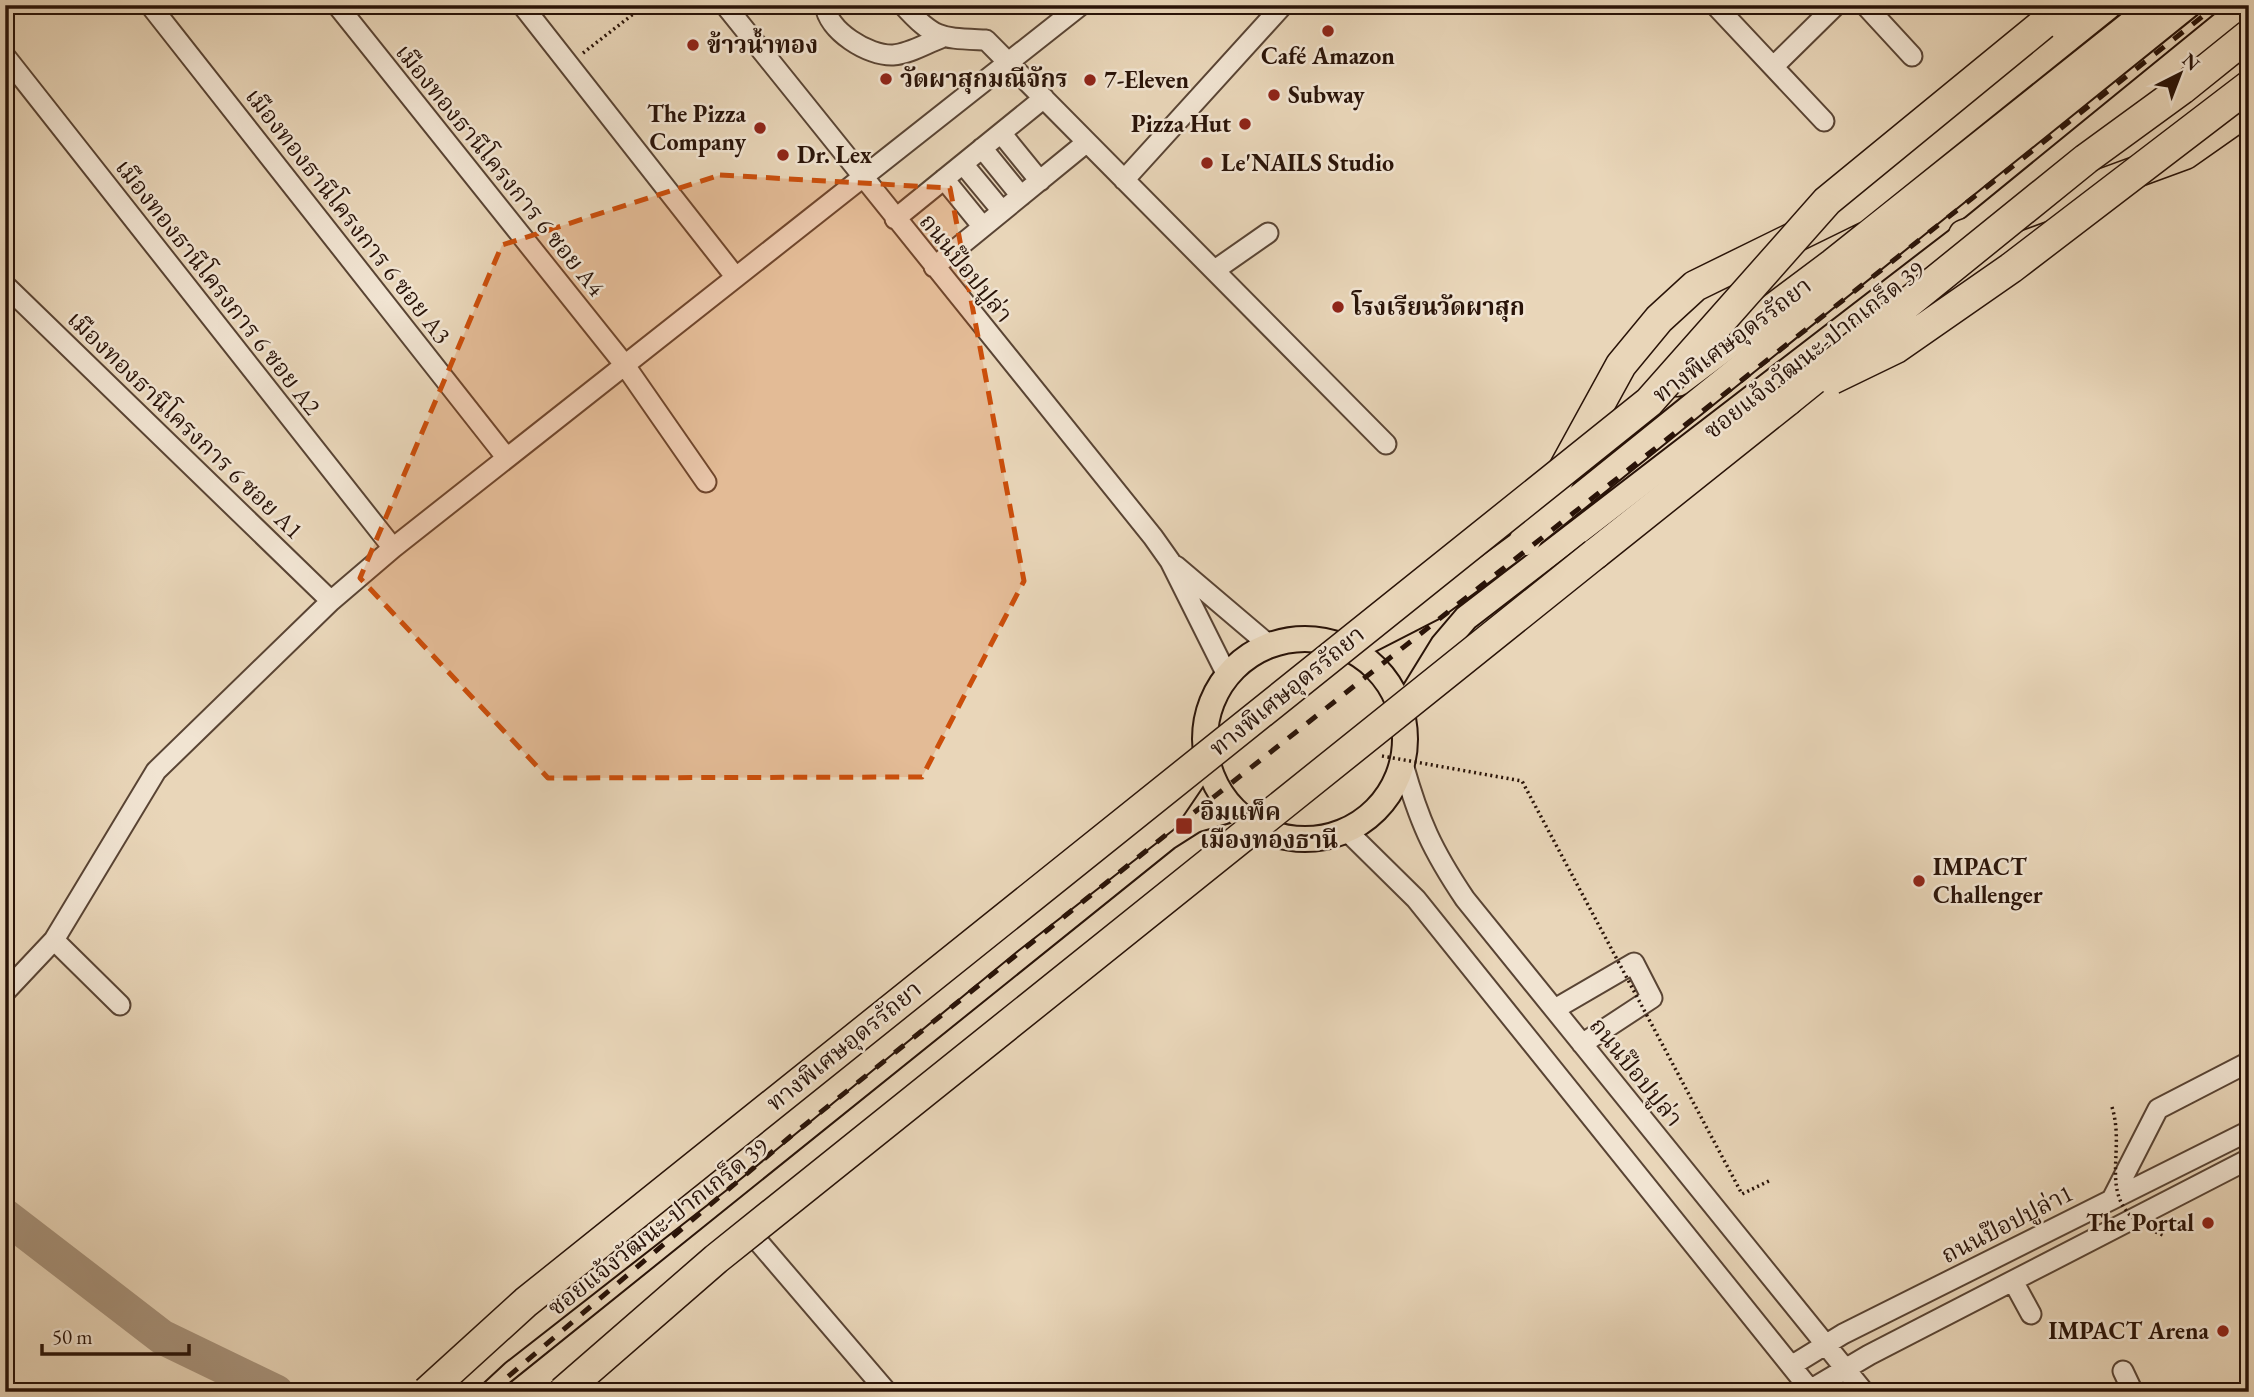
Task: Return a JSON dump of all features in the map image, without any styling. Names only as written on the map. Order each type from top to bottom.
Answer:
[{"type":"highway","points":[[1649,402],[1827,201],[2066,5]]},
{"type":"highway","points":[[1525,540],[1621,365],[1659,319],[1695,286],[1852,209],[2106,5]]},
{"type":"highway","name":"ทางพิเศษอุดรรัถยา","points":[[427,1392],[526,1302],[1649,402],[1833,264],[2158,5]]},
{"type":"highway","points":[[563,1392],[750,1232],[2086,159],[2182,89],[2249,34]]},
{"type":"highway","points":[[1788,400],[1896,348],[2011,268],[2249,86]]},
{"type":"highway","points":[[1964,235],[2185,154],[2245,111]]},
{"type":"main road","name":"ซอยแจ้งวัฒนะ-ปากเกร็ด 39","points":[[1350,650],[1434,607],[1525,540],[2189,5]]},
{"type":"main road","name":"ซอยแจ้งวัฒนะ-ปากเกร็ด 39","points":[[1402,712],[1443,645],[1466,618],[1964,235],[2246,5]]},
{"type":"main road","name":"ซอยแจ้งวัฒนะ-ปากเกร็ด 39","points":[[1310,639],[1350,650],[1382,676],[1402,712],[1406,738],[1391,760],[1391,791],[1372,814],[1347,831],[1304,840],[1261,829],[1236,812],[1223,796],[1206,759],[1207,720],[1212,701],[1227,675],[1246,657],[1269,645],[1310,639]]},
{"type":"main road","name":"ซอยแจ้งวัฒนะ-ปากเกร็ด 39","points":[[455,1392],[497,1353],[730,1171],[1011,940],[1165,820],[1206,759]]},
{"type":"main road","name":"ซอยแจ้งวัฒนะ-ปากเกร็ด 39","points":[[519,1392],[1183,858],[1205,844],[1226,836],[1261,829]]},
{"type":"street","name":"เมืองทองธานีโครงการ 6 ซอย A3","points":[[150,5],[506,457]]},
{"type":"street","name":"เมืองทองธานีโครงการ 6 ซอย A4","points":[[337,5],[624,365],[706,482]]},
{"type":"street","points":[[522,5],[734,275]]},
{"type":"street","name":"ถนนป๊อปปูล่า","points":[[725,5],[1170,561]]},
{"type":"street","points":[[825,5],[830,21],[853,42],[876,52],[894,55],[941,37],[986,40],[1386,444]]},
{"type":"street","points":[[903,5],[921,26],[941,37]]},
{"type":"street","points":[[5,992],[54,940],[156,771],[331,601],[393,548],[734,275],[863,178],[1081,5]]},
{"type":"street","points":[[1124,180],[1283,5]]},
{"type":"street","points":[[1716,5],[1824,121]]},
{"type":"street","points":[[1774,66],[1836,5]]},
{"type":"street","points":[[1865,5],[1912,55]]},
{"type":"street","name":"เมืองทองธานีโครงการ 6 ซอย A2","points":[[5,56],[393,548]]},
{"type":"street","points":[[895,219],[1044,98]]},
{"type":"street","points":[[1001,133],[1040,181]]},
{"type":"street","points":[[934,267],[1087,142]]},
{"type":"street","points":[[982,148],[1021,196]]},
{"type":"street","points":[[963,164],[1002,211]]},
{"type":"street","points":[[944,179],[983,227]]},
{"type":"street","points":[[1215,270],[1268,233]]},
{"type":"street","name":"เมืองทองธานีโครงการ 6 ซอย A1","points":[[5,285],[331,601]]},
{"type":"street","points":[[1170,561],[1269,645]]},
{"type":"street","points":[[1170,561],[1227,675]]},
{"type":"street","name":"ถนนป๊อปปูล่า","points":[[1391,760],[1439,860],[1465,899],[1864,1392]]},
{"type":"street","points":[[1347,831],[1416,899],[1811,1391],[1846,1368],[2249,1159]]},
{"type":"street","points":[[54,940],[120,1005]]},
{"type":"street","points":[[1555,1009],[1633,964],[1652,998],[1582,1044]]},
{"type":"street","points":[[2112,1199],[2158,1109],[2249,1062]]},
{"type":"street","name":"ถนนป๊อปปูล่า1","points":[[1791,1366],[1825,1343],[2249,1130]]},
{"type":"street","points":[[750,1232],[887,1392]]},
{"type":"street","points":[[2013,1281],[2031,1314]]},
{"type":"street","points":[[2123,1371],[2133,1392]]},
{"type":"path","points":[[568,64],[645,5]]},
{"type":"path","points":[[1391,760],[1522,781],[1742,1194],[1771,1180]]},
{"type":"path","points":[[2112,1107],[2117,1135],[2113,1173],[2120,1199],[2139,1222],[2163,1235]]},
{"type":"highlighted area","points":[[720,175],[950,188],[1024,581],[922,777],[548,778],[360,578],[502,245]]},
{"type":"shaded area","points":[[941,5],[1009,5],[1002,13],[946,11]]},
{"type":"waterway","points":[[5,1216],[162,1337],[276,1392]]},
{"type":"railway","points":[[490,1392],[791,1136],[1182,822],[2217,5]]},
{"type":"place","name":"Café Amazon","points":[[1328,31]]},
{"type":"place","name":"ข้าวน้ำทอง","points":[[693,45]]},
{"type":"place","name":"วัดผาสุกมณีจักร","points":[[886,79]]},
{"type":"place","name":"7-Eleven","points":[[1090,80]]},
{"type":"place","name":"Subway","points":[[1274,95]]},
{"type":"place","name":"Pizza Hut","points":[[1245,124]]},
{"type":"place","name":"The Pizza Company","points":[[760,128]]},
{"type":"place","name":"Dr. Lex","points":[[783,155]]},
{"type":"place","name":"Le'NAILS Studio","points":[[1207,163]]},
{"type":"place","name":"โรงเรียนวัดผาสุก","points":[[1338,307]]},
{"type":"place","name":"อิมแพ็ค เมืองทองธานี","points":[[1184,826]]},
{"type":"place","name":"IMPACT Challenger","points":[[1919,881]]},
{"type":"place","name":"The Portal","points":[[2208,1223]]},
{"type":"place","name":"IMPACT Arena","points":[[2223,1331]]}]
